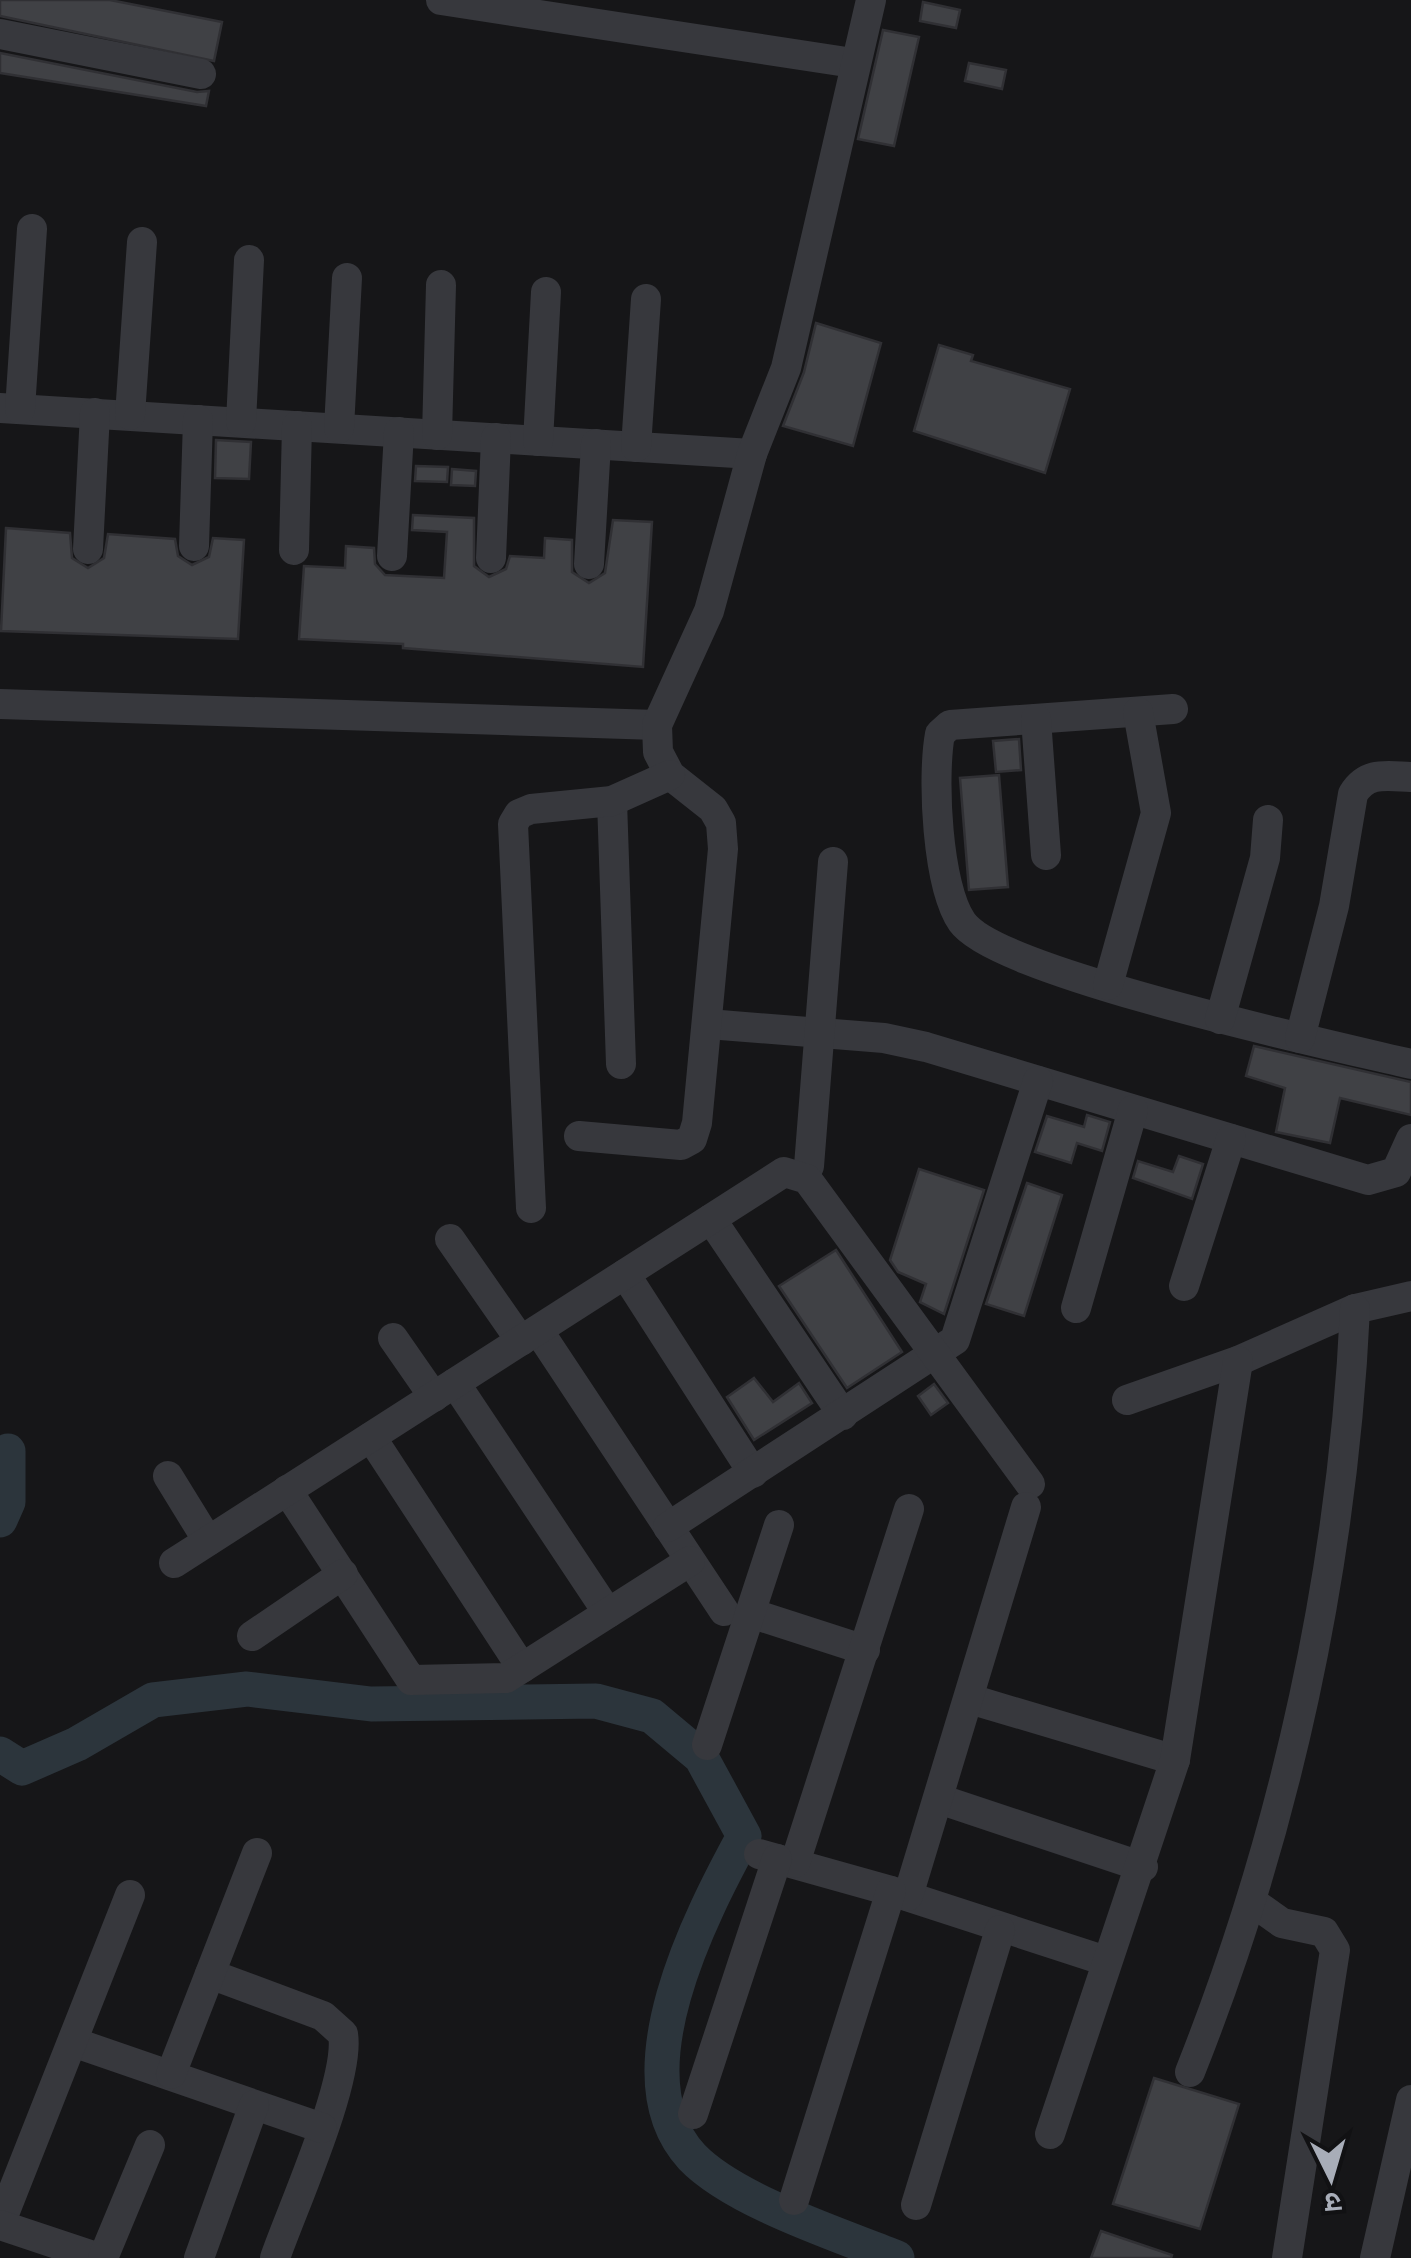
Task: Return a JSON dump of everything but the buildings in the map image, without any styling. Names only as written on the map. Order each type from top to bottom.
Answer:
[{"type":"street","points":[[441,0],[853,63]]},
{"type":"street","points":[[579,1136],[670,1146],[692,1139],[708,1024],[723,849],[721,823],[714,809],[670,775],[658,752],[657,726],[710,611],[752,454],[786,368],[853,63],[871,0]]},
{"type":"street","points":[[0,34],[202,74]]},
{"type":"street","points":[[32,229],[10,408],[752,454]]},
{"type":"street","points":[[130,416],[142,242]]},
{"type":"street","points":[[241,422],[249,260]]},
{"type":"street","points":[[338,428],[347,278]]},
{"type":"street","points":[[437,434],[441,284]]},
{"type":"street","points":[[538,441],[546,292]]},
{"type":"street","points":[[636,447],[646,299]]},
{"type":"street","points":[[88,549],[95,413]]},
{"type":"street","points":[[194,546],[198,420]]},
{"type":"street","points":[[294,550],[297,426]]},
{"type":"street","points":[[392,556],[399,432]]},
{"type":"street","points":[[491,558],[496,438]]},
{"type":"street","points":[[589,564],[596,444]]},
{"type":"street","points":[[0,704],[657,726]]},
{"type":"street","points":[[1172,709],[950,725],[940,734],[944,866],[950,900],[964,925],[984,940],[1029,960],[1220,1019],[1410,1060]]},
{"type":"street","points":[[1108,984],[1156,813],[1138,712]]},
{"type":"street","points":[[1036,719],[1046,855]]},
{"type":"street","points":[[532,1208],[513,824],[519,814],[531,809],[612,801],[670,775]]},
{"type":"street","points":[[1300,1038],[1334,906],[1352,794],[1361,780],[1376,775],[1411,777]]},
{"type":"street","points":[[612,801],[621,1064]]},
{"type":"street","points":[[1220,1019],[1266,858],[1268,820]]},
{"type":"street","points":[[808,1166],[833,862]]},
{"type":"street","points":[[708,1024],[898,1041],[1368,1180],[1396,1172],[1411,1139]]},
{"type":"street","points":[[668,1528],[955,1340],[1038,1081]]},
{"type":"street","points":[[1076,1308],[1132,1110]]},
{"type":"street","points":[[1184,1286],[1230,1139]]},
{"type":"street","points":[[174,1563],[784,1172],[807,1180],[936,1356],[1028,1496],[939,1799],[899,1893],[794,2200]]},
{"type":"street","points":[[711,1219],[843,1415]]},
{"type":"street","points":[[450,1239],[529,1335],[690,1561],[737,1612],[865,1650]]},
{"type":"street","points":[[625,1274],[754,1473]]},
{"type":"street","points":[[1126,1400],[1238,1362],[1354,1308],[1411,1296]]},
{"type":"street","points":[[1190,2072],[1251,1901],[1277,1811],[1338,1494],[1354,1308]]},
{"type":"street","points":[[393,1338],[444,1390],[608,1613]]},
{"type":"street","points":[[1050,2134],[1106,1962],[1143,1866],[1175,1760],[1238,1362]]},
{"type":"street","points":[[371,1437],[522,1668]]},
{"type":"street","points":[[168,1476],[208,1541]]},
{"type":"street","points":[[288,1490],[411,1680],[506,1678],[690,1561]]},
{"type":"street","points":[[693,2114],[777,1859],[865,1650],[909,1509]]},
{"type":"street","points":[[708,1746],[737,1612],[779,1526]]},
{"type":"street","points":[[252,1636],[343,1574]]},
{"type":"street","points":[[970,1699],[1175,1760]]},
{"type":"street","points":[[939,1799],[1143,1866]]},
{"type":"street","points":[[170,2074],[256,1853]]},
{"type":"street","points":[[777,1859],[899,1893],[1000,1930],[1106,1962]]},
{"type":"street","points":[[130,1895],[0,2224],[101,2258],[150,2146]]},
{"type":"street","points":[[1251,1901],[1282,1923],[1324,1932],[1335,1950],[1287,2258]]},
{"type":"street","points":[[916,2204],[1000,1930]]},
{"type":"street","points":[[210,1974],[323,2016],[343,2034],[342,2060],[322,2128],[275,2258]]},
{"type":"street","points":[[72,2042],[322,2128]]},
{"type":"street","points":[[1375,2258],[1400,2182],[1411,2100]]},
{"type":"street","points":[[199,2258],[254,2104]]},
{"type":"waterway","points":[[0,1520],[8,1502],[8,1451]]},
{"type":"waterway","points":[[0,1754],[22,1768],[77,1744],[153,1700],[247,1689],[371,1704],[596,1701],[652,1716],[701,1757],[744,1836],[707,1908],[674,1996],[664,2041],[662,2084],[671,2123],[692,2157],[734,2188],[789,2215],[897,2258]]}]
